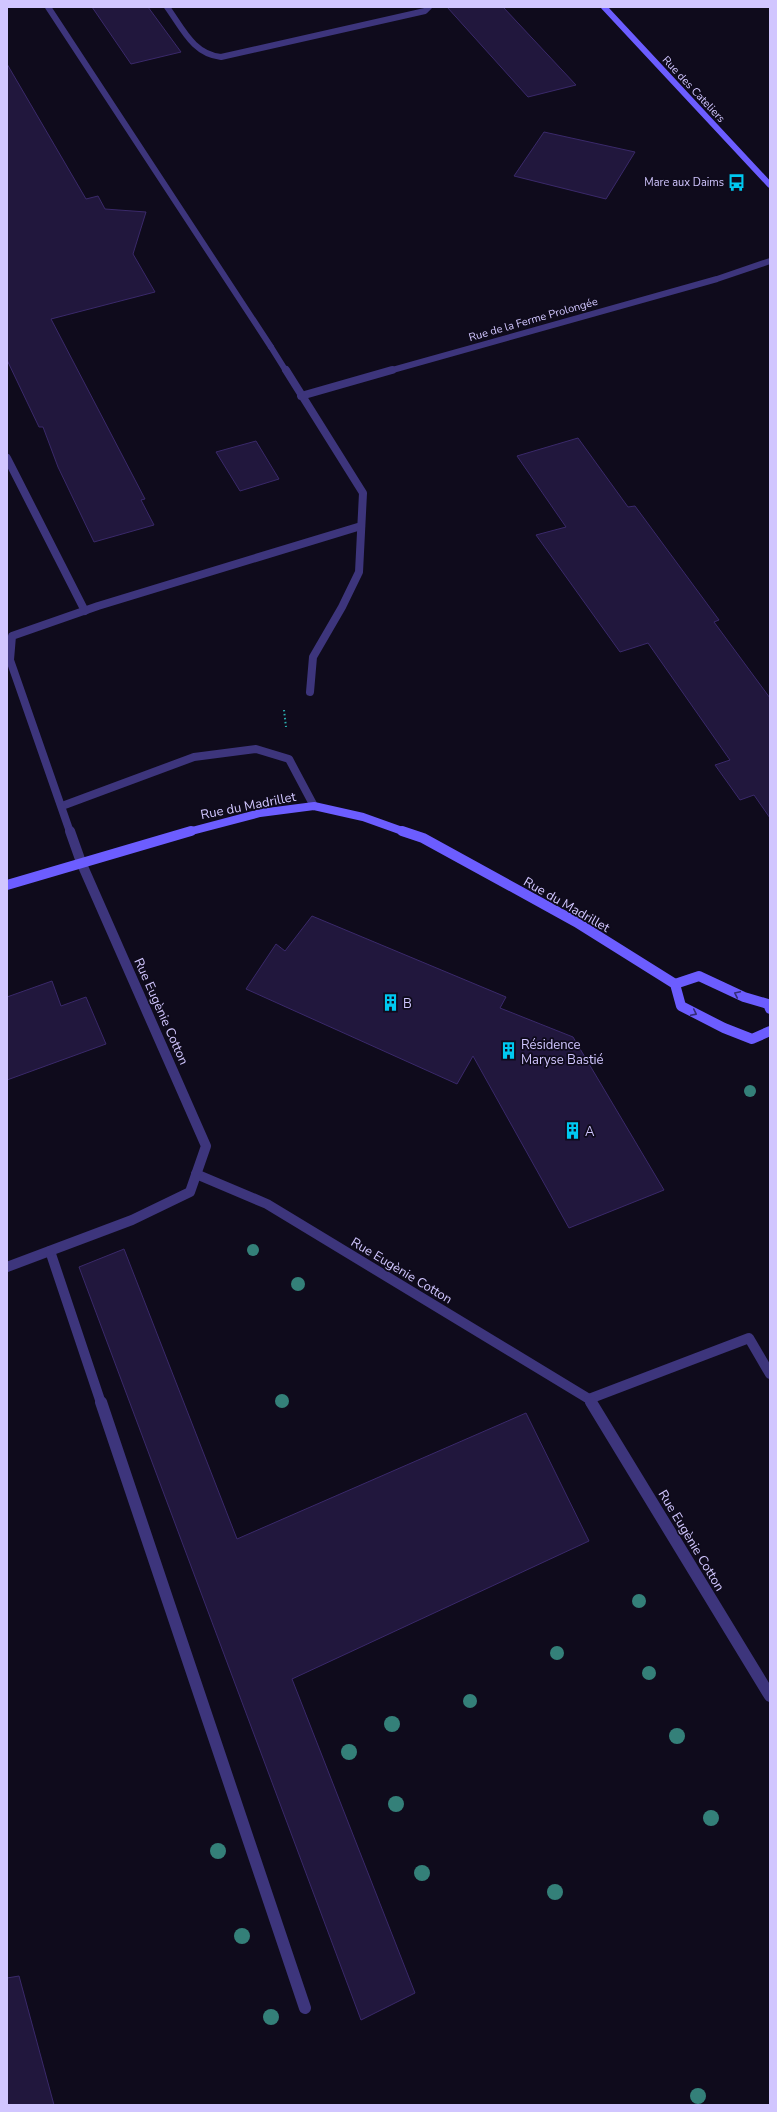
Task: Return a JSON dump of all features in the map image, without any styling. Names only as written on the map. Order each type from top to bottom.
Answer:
[{"type":"street","points":[[48,7],[271,347],[363,493],[358,572],[342,607],[313,657],[310,692]]},
{"type":"street","points":[[167,7],[198,50],[211,56],[221,57],[425,11],[429,7]]},
{"type":"street","name":"Rue des Cateliers","points":[[604,7],[770,185]]},
{"type":"street","name":"Rue de la Ferme Prolongée","points":[[301,396],[717,279],[770,260]]},
{"type":"street","points":[[7,458],[85,611],[361,526]]},
{"type":"street","name":"Rue Eugènie Cotton","points":[[7,1267],[132,1220],[190,1192],[206,1146],[81,862],[10,660],[12,636],[85,611]]},
{"type":"street","points":[[62,806],[194,757],[256,749],[289,759],[314,806]]},
{"type":"street","name":"Rue du Madrillet","points":[[7,885],[81,862],[215,824],[260,814],[314,806],[363,817],[423,838],[576,922],[675,984]]},
{"type":"street","points":[[770,1010],[768,1004],[744,997],[699,976],[675,984],[681,1006],[724,1028],[752,1039],[770,1031]]},
{"type":"street","name":"Rue Eugènie Cotton","points":[[196,1174],[267,1204],[589,1399],[770,1696]]},
{"type":"street","points":[[50,1251],[305,2008]]},
{"type":"street","points":[[589,1399],[749,1338],[770,1374]]},
{"type":"path","points":[[289,759],[284,707],[289,697],[310,692]]},
{"type":"building","points":[[92,7],[148,7],[181,52],[131,64]]},
{"type":"building","points":[[447,7],[503,7],[576,85],[528,97]]},
{"type":"building","points":[[7,64],[86,199],[98,196],[105,209],[146,212],[133,254],[155,292],[51,319],[145,499],[141,500],[154,525],[94,542],[58,467],[43,427],[39,427],[7,360]]},
{"type":"building","points":[[544,132],[635,152],[606,199],[514,176]]},
{"type":"building","points":[[578,438],[628,507],[635,506],[719,620],[714,622],[770,698],[770,818],[754,795],[740,800],[715,765],[730,760],[648,643],[620,652],[536,535],[566,527],[517,456]]},
{"type":"building","points":[[256,441],[279,479],[240,491],[216,452]]},
{"type":"building","points":[[312,916],[506,997],[500,1008],[573,1037],[664,1190],[569,1228],[473,1056],[457,1084],[246,989],[276,944],[285,951]]},
{"type":"building","points":[[52,981],[61,1006],[86,997],[106,1044],[7,1080],[7,997]]},
{"type":"building","points":[[124,1249],[237,1539],[526,1413],[589,1541],[292,1679],[415,1993],[361,2020],[79,1267]]},
{"type":"building","points":[[19,1976],[54,2105],[7,2105],[7,1978]]},
{"type":"place","name":"Mare aux Daims","points":[[737,182]]},
{"type":"place","name":"B","points":[[390,1003]]},
{"type":"place","name":"Résidence Maryse Bastié","points":[[508,1051]]},
{"type":"place","name":"A","points":[[572,1131]]}]
